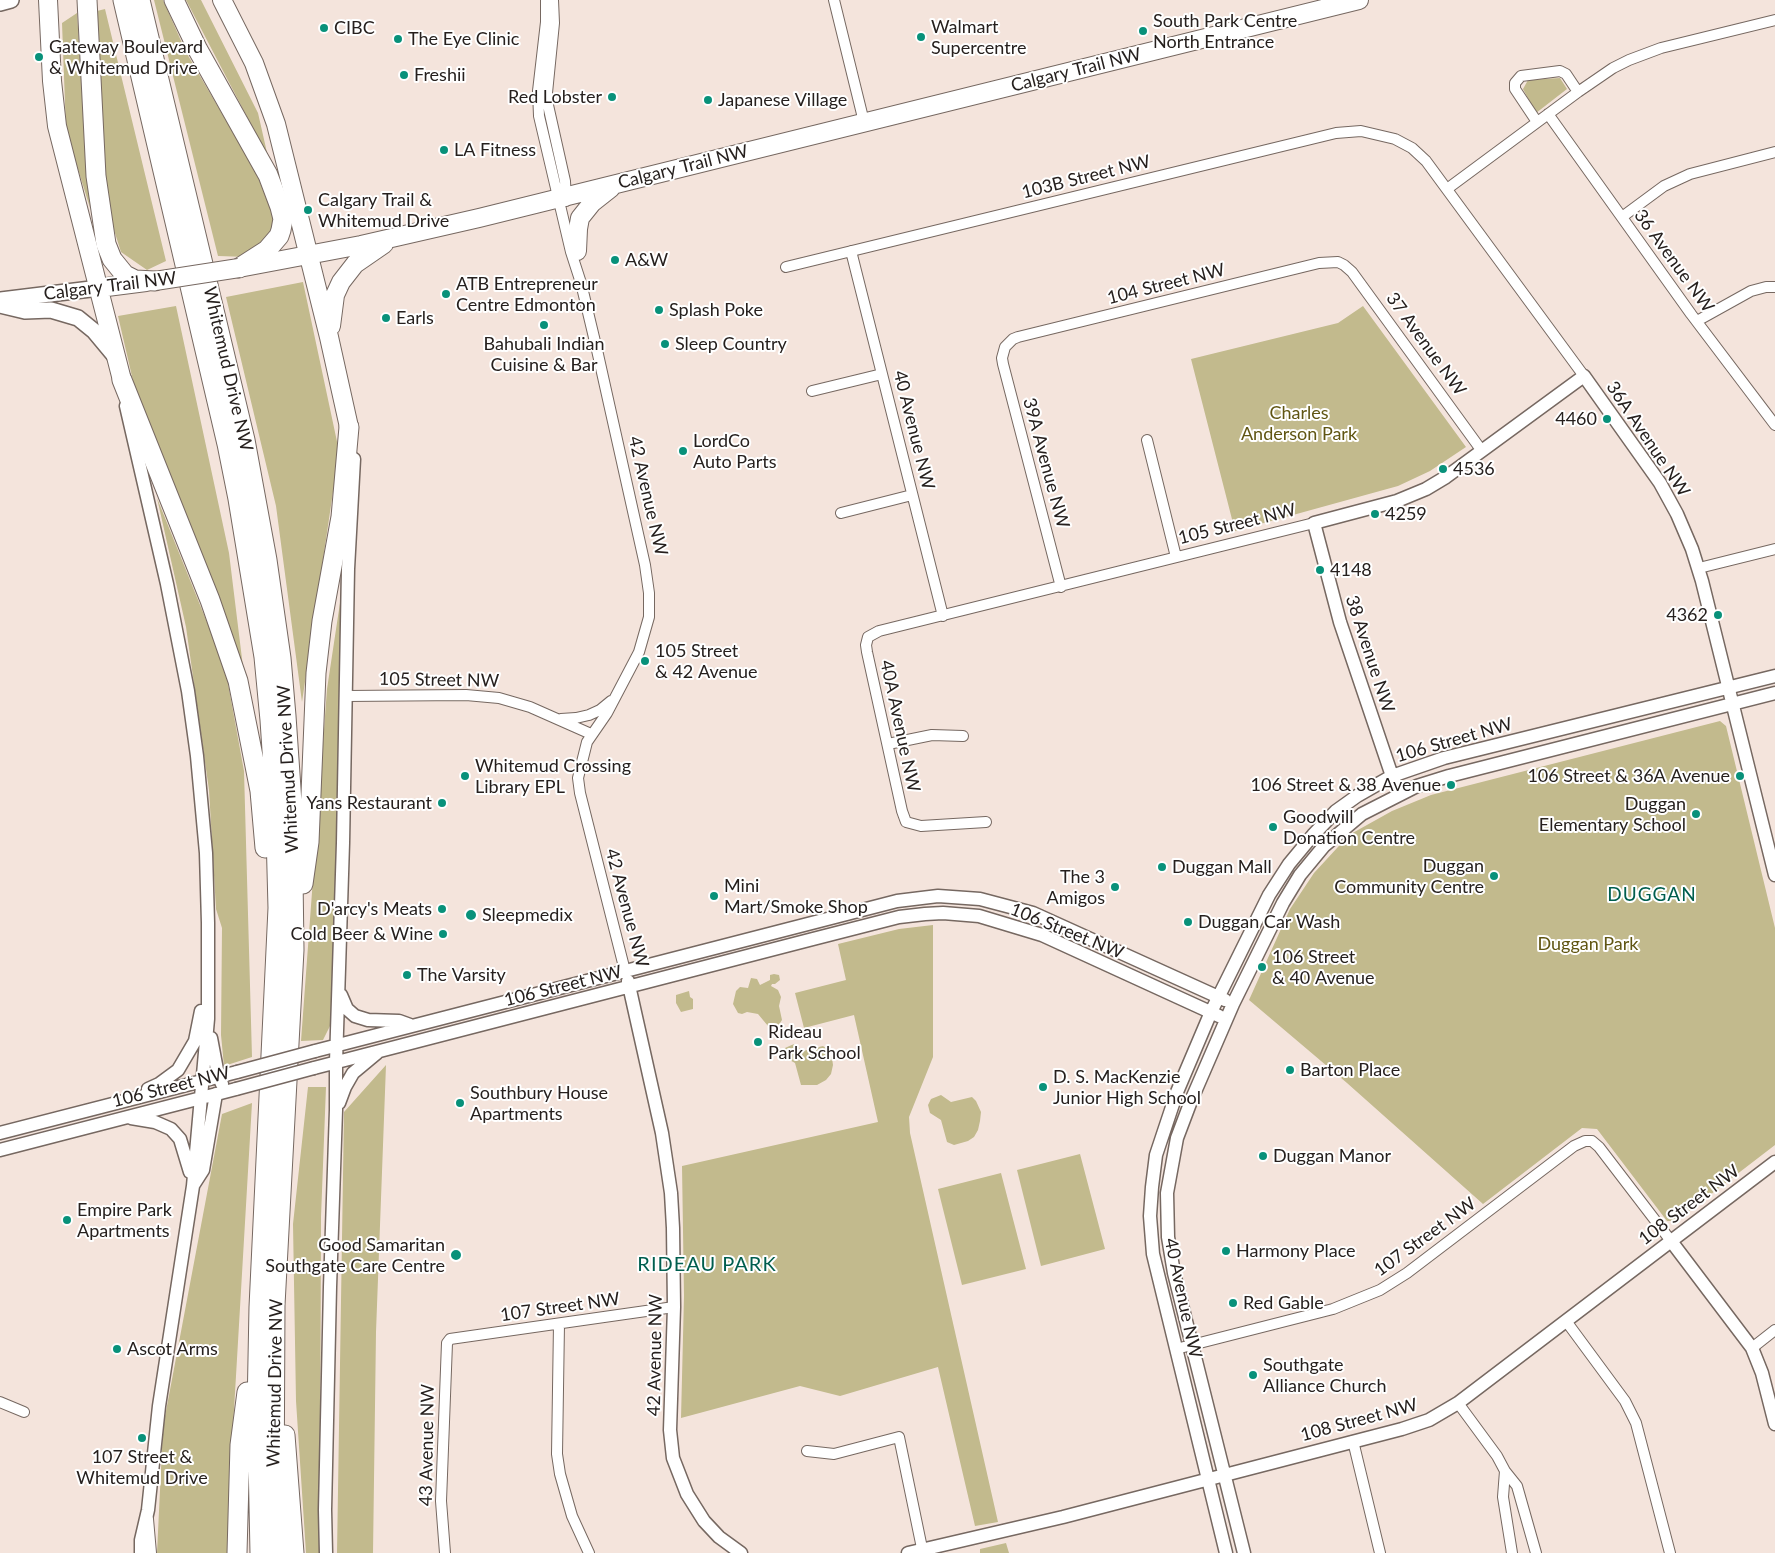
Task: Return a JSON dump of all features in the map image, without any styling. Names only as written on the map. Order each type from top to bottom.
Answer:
[{"type":"highway","points":[[48,0],[52,81],[57,126],[114,354],[122,380],[207,592],[238,681],[260,791],[266,873],[278,908]]},
{"type":"highway","points":[[87,0],[96,176],[106,244],[112,259],[125,275],[135,280],[154,281]]},
{"type":"highway","name":"Whitemud Drive NW","points":[[123,0],[227,444],[245,538],[264,657],[276,795],[278,908],[267,1306],[277,1553]]},
{"type":"highway","name":"Whitemud Drive NW","points":[[140,0],[207,277],[254,483],[281,658],[292,804],[294,950],[267,1306],[257,1410],[260,1553]]},
{"type":"highway","points":[[174,0],[198,50],[268,175],[280,206],[283,219],[282,230],[279,236],[267,250],[239,268]]},
{"type":"highway","points":[[222,0],[250,55],[269,104],[293,190],[349,427],[341,517],[322,621],[316,673],[309,842],[294,950]]},
{"type":"highway","name":"Calgary Trail NW","points":[[99,288],[239,268],[391,238],[1359,0]]},
{"type":"highway","points":[[577,260],[580,218],[592,203],[615,184]]},
{"type":"highway","points":[[329,337],[335,296],[341,282],[355,264],[391,238]]},
{"type":"highway","points":[[237,1553],[240,1445],[267,1306]]},
{"type":"highway","points":[[267,1306],[294,1553]]},
{"type":"main road","name":"Calgary Trail NW","points":[[0,300],[99,288]]},
{"type":"main road","points":[[0,305],[25,311],[51,310],[78,318],[94,331],[114,354]]},
{"type":"street","name":"42 Avenue NW","points":[[546,0],[546,22],[538,91],[541,126],[562,197],[577,260],[642,549],[650,593],[649,617],[635,662],[616,698],[600,724],[591,734],[585,747],[578,778],[630,987],[662,1133],[668,1170],[673,1228],[674,1307],[671,1448],[676,1469],[687,1494],[704,1521],[720,1537],[741,1553]]},
{"type":"street","name":"42 Avenue NW","points":[[553,0],[555,14],[548,75],[548,99],[564,176],[562,197],[571,252],[577,260]]},
{"type":"street","points":[[834,0],[864,122]]},
{"type":"street","points":[[1447,188],[1613,68],[1649,52],[1775,20]]},
{"type":"street","points":[[1537,122],[1515,90],[1515,83],[1521,76],[1560,71],[1566,74],[1578,92]]},
{"type":"street","name":"36 Avenue NW","points":[[1548,114],[1697,321],[1774,423]]},
{"type":"street","name":"103B Street NW","points":[[786,267],[1336,133],[1361,131],[1395,139]]},
{"type":"street","name":"36A Avenue NW","points":[[1395,139],[1412,148],[1426,161],[1447,188],[1660,483],[1684,528],[1699,568],[1732,704],[1770,836],[1775,875]]},
{"type":"street","points":[[1622,217],[1664,186],[1690,174],[1775,152]]},
{"type":"street","name":"40 Avenue NW","points":[[851,252],[942,616]]},
{"type":"street","name":"104 Street NW","points":[[1005,347],[1018,337],[1319,262],[1338,262]]},
{"type":"street","name":"37 Avenue NW","points":[[1338,262],[1352,272],[1482,451]]},
{"type":"street","points":[[1697,321],[1751,291],[1775,287]]},
{"type":"street","name":"39A Avenue NW","points":[[1005,347],[1002,358],[1003,364],[1061,587]]},
{"type":"street","points":[[812,391],[882,374]]},
{"type":"street","name":"105 Street NW","points":[[868,637],[879,631],[1314,523],[1414,495],[1446,477],[1584,376]]},
{"type":"street","points":[[122,380],[128,419],[174,616],[194,730],[206,853],[209,975],[208,1019],[193,1186],[159,1406],[148,1510],[140,1553]]},
{"type":"street","points":[[326,1553],[325,1510],[348,569],[354,456],[349,427]]},
{"type":"street","points":[[1147,440],[1176,557]]},
{"type":"street","points":[[841,513],[912,495]]},
{"type":"street","name":"38 Avenue NW","points":[[1314,523],[1340,622],[1392,776],[1400,793]]},
{"type":"street","points":[[1699,568],[1775,549]]},
{"type":"street","name":"40A Avenue NW","points":[[868,637],[866,645],[906,822],[915,826],[986,822]]},
{"type":"street","name":"106 Street NW","points":[[1219,997],[1269,895],[1289,864],[1312,835],[1336,811],[1357,796],[1392,776],[1444,758],[1775,676]]},
{"type":"street","name":"106 Street NW","points":[[2,1149],[899,917],[961,914],[1002,922],[1042,936],[1226,1019],[1283,903],[1300,875],[1324,846],[1362,814],[1400,793],[1448,776],[1775,693]]},
{"type":"street","name":"105 Street NW","points":[[346,696],[466,695],[493,697],[515,701],[591,734]]},
{"type":"street","name":"105 Street NW","points":[[557,718],[570,719],[589,715],[604,708],[616,698]]},
{"type":"street","points":[[888,744],[932,735],[963,736]]},
{"type":"street","name":"106 Street NW","points":[[0,1132],[897,901],[931,897],[953,897],[993,902],[1033,913],[1233,1004]]},
{"type":"street","points":[[123,1101],[159,1084],[178,1070],[195,1041],[209,975]]},
{"type":"street","points":[[339,988],[345,1005],[355,1016],[374,1021],[400,1021],[412,1026]]},
{"type":"street","name":"40 Avenue NW","points":[[1219,997],[1164,1126],[1156,1155],[1150,1216],[1153,1254],[1226,1553]]},
{"type":"street","points":[[208,1019],[218,1077],[224,1086],[233,1090]]},
{"type":"street","name":"40 Avenue NW","points":[[1226,1019],[1177,1138],[1167,1193],[1167,1220],[1170,1254],[1191,1345],[1244,1553]]},
{"type":"street","points":[[336,1110],[353,1073],[379,1051]]},
{"type":"street","points":[[193,1186],[203,1170],[216,1094],[203,1080]]},
{"type":"street","points":[[126,1117],[164,1125],[176,1134],[183,1146],[193,1186]]},
{"type":"street","points":[[0,1132],[2,1149]]},
{"type":"street","name":"107 Street NW","points":[[1176,1349],[1333,1309],[1380,1290],[1420,1264],[1581,1142],[1588,1141],[1599,1147],[1671,1240]]},
{"type":"street","name":"108 Street NW","points":[[908,1553],[1054,1519],[1415,1425],[1440,1414],[1458,1403],[1775,1162]]},
{"type":"street","points":[[1671,1240],[1752,1348],[1762,1373],[1775,1424]]},
{"type":"street","name":"107 Street NW","points":[[450,1339],[674,1307]]},
{"type":"street","points":[[1566,1321],[1625,1401],[1636,1422],[1670,1553]]},
{"type":"street","points":[[559,1324],[557,1454],[560,1474],[572,1516],[589,1553]]},
{"type":"street","points":[[1752,1348],[1775,1330]]},
{"type":"street","name":"43 Avenue NW","points":[[445,1553],[441,1501],[445,1347],[450,1339]]},
{"type":"street","points":[[0,1402],[24,1412]]},
{"type":"street","points":[[1458,1403],[1497,1456],[1520,1492],[1536,1553]]},
{"type":"street","points":[[807,1452],[834,1454],[899,1437],[922,1551]]},
{"type":"street","points":[[1353,1441],[1380,1553]]},
{"type":"street","points":[[1505,1471],[1503,1497],[1512,1553]]},
{"type":"street","points":[[148,1510],[151,1553]]},
{"type":"green space","points":[[154,0],[163,0],[186,52],[256,172],[274,219],[268,238],[248,257],[218,256]]},
{"type":"green space","points":[[186,0],[201,0],[258,113],[268,157]]},
{"type":"green space","points":[[105,9],[166,261],[147,270],[121,252],[114,230],[105,183],[97,11]]},
{"type":"green space","points":[[77,13],[90,208],[66,130],[62,23]]},
{"type":"green space","points":[[1560,78],[1567,89],[1536,113],[1523,89],[1528,80]]},
{"type":"green space","points":[[303,282],[339,451],[302,702],[276,506],[226,297]]},
{"type":"green space","points":[[176,306],[229,553],[244,675],[140,411],[118,316]]},
{"type":"green space","name":"Charles Anderson Park","points":[[1363,306],[1466,447],[1430,471],[1398,486],[1235,531],[1191,359],[1338,323]]},
{"type":"green space","points":[[157,498],[225,667],[244,771],[252,1057],[224,1066],[221,1035],[222,928],[216,909],[209,790],[186,627]]},
{"type":"green space","points":[[343,583],[332,1022],[323,1040],[301,1041],[327,689]]},
{"type":"green space","name":"Duggan Park","points":[[1720,721],[1726,726],[1775,928],[1775,1145],[1676,1221],[1667,1221],[1597,1129],[1582,1128],[1483,1204],[1347,1083],[1249,1000],[1290,909],[1314,873],[1349,835],[1392,811],[1431,795]]},
{"type":"green space","name":"RIDEAU PARK","points":[[933,925],[933,1057],[909,1117],[910,1133],[998,1522],[975,1526],[938,1367],[840,1396],[800,1386],[681,1418],[684,1296],[682,1166],[878,1122],[854,1015],[804,1028],[795,993],[846,980],[838,944],[899,929]]},
{"type":"green space","points":[[770,975],[779,975],[780,980],[771,986],[778,990],[781,997],[779,1006],[782,1020],[778,1026],[773,1028],[768,1026],[758,1014],[738,1013],[733,1004],[736,991],[740,987],[748,988],[751,978],[757,979],[760,985],[770,980]]},
{"type":"green space","points":[[689,991],[690,997],[693,999],[693,1009],[681,1012],[676,1003],[676,995]]},
{"type":"green space","points":[[794,1044],[803,1051],[823,1046],[827,1049],[832,1058],[833,1065],[831,1074],[826,1080],[817,1085],[801,1085],[795,1063],[786,1058],[785,1048]]},
{"type":"green space","points":[[386,1065],[376,1332],[373,1553],[337,1553],[344,1112]]},
{"type":"green space","points":[[308,1087],[326,1087],[321,1217],[320,1513],[322,1553],[306,1553],[296,1401],[293,1224]]},
{"type":"green space","points":[[941,1095],[951,1102],[972,1097],[976,1101],[981,1112],[978,1130],[974,1137],[954,1145],[947,1142],[941,1120],[930,1113],[928,1105],[931,1099]]},
{"type":"green space","points":[[252,1103],[227,1553],[157,1553],[163,1427],[222,1114]]},
{"type":"green space","points":[[1080,1154],[1105,1249],[1041,1266],[1017,1170]]},
{"type":"green space","points":[[1001,1173],[1026,1269],[962,1285],[938,1189]]},
{"type":"green space","points":[[1006,1543],[1009,1553],[980,1553],[980,1549]]},
{"type":"place","name":"CIBC","points":[[324,28]]},
{"type":"place","name":"South Park Centre North Entrance","points":[[1143,31]]},
{"type":"place","name":"Walmart Supercentre","points":[[921,37]]},
{"type":"place","name":"The Eye Clinic","points":[[398,39]]},
{"type":"place","name":"Gateway Boulevard & Whitemud Drive","points":[[39,57]]},
{"type":"place","name":"Freshii","points":[[404,75]]},
{"type":"place","name":"Red Lobster","points":[[612,97]]},
{"type":"place","name":"Japanese Village","points":[[708,100]]},
{"type":"place","name":"LA Fitness","points":[[444,150]]},
{"type":"place","name":"Calgary Trail & Whitemud Drive","points":[[308,210]]},
{"type":"place","name":"A&W","points":[[615,260]]},
{"type":"place","name":"ATB Entrepreneur Centre Edmonton","points":[[446,294]]},
{"type":"place","name":"Splash Poke","points":[[659,310]]},
{"type":"place","name":"Earls","points":[[386,318]]},
{"type":"place","name":"Bahubali Indian Cuisine & Bar","points":[[544,325]]},
{"type":"place","name":"Sleep Country","points":[[665,344]]},
{"type":"place","name":"4460","points":[[1607,419]]},
{"type":"place","name":"LordCo Auto Parts","points":[[683,451]]},
{"type":"place","name":"4536","points":[[1443,469]]},
{"type":"place","name":"4259","points":[[1375,514]]},
{"type":"place","name":"4148","points":[[1320,570]]},
{"type":"place","name":"4362","points":[[1718,615]]},
{"type":"place","name":"105 Street & 42 Avenue","points":[[645,661]]},
{"type":"place","name":"Whitemud Crossing Library EPL","points":[[465,776]]},
{"type":"place","name":"106 Street & 36A Avenue","points":[[1740,776]]},
{"type":"place","name":"106 Street & 38 Avenue","points":[[1451,785]]},
{"type":"place","name":"Yans Restaurant","points":[[442,803]]},
{"type":"place","name":"Duggan Elementary School","points":[[1696,814]]},
{"type":"place","name":"Goodwill Donation Centre","points":[[1273,827]]},
{"type":"place","name":"Duggan Mall","points":[[1162,867]]},
{"type":"place","name":"Duggan Community Centre","points":[[1494,876]]},
{"type":"place","name":"The 3 Amigos","points":[[1115,887]]},
{"type":"place","name":"Mini Mart/Smoke Shop","points":[[714,896]]},
{"type":"place","name":"D'arcy's Meats","points":[[442,909]]},
{"type":"place","name":"Sleepmedix","points":[[471,915]]},
{"type":"place","name":"Duggan Car Wash","points":[[1188,922]]},
{"type":"place","name":"Cold Beer & Wine","points":[[443,934]]},
{"type":"place","name":"106 Street & 40 Avenue","points":[[1262,967]]},
{"type":"place","name":"The Varsity","points":[[407,975]]},
{"type":"place","name":"Rideau Park School","points":[[758,1042]]},
{"type":"place","name":"Barton Place","points":[[1290,1070]]},
{"type":"place","name":"D. S. MacKenzie Junior High School","points":[[1043,1087]]},
{"type":"place","name":"Southbury House Apartments","points":[[460,1103]]},
{"type":"place","name":"Duggan Manor","points":[[1263,1156]]},
{"type":"place","name":"Empire Park Apartments","points":[[67,1220]]},
{"type":"place","name":"Harmony Place","points":[[1226,1251]]},
{"type":"place","name":"Good Samaritan Southgate Care Centre","points":[[456,1255]]},
{"type":"place","name":"Red Gable","points":[[1233,1303]]},
{"type":"place","name":"Ascot Arms","points":[[117,1349]]},
{"type":"place","name":"Southgate Alliance Church","points":[[1253,1375]]},
{"type":"place","name":"107 Street & Whitemud Drive","points":[[142,1438]]},
{"type":"district","name":"DUGGAN","points":[[1652,895]]},
{"type":"district","name":"RIDEAU PARK","points":[[707,1265]]}]
